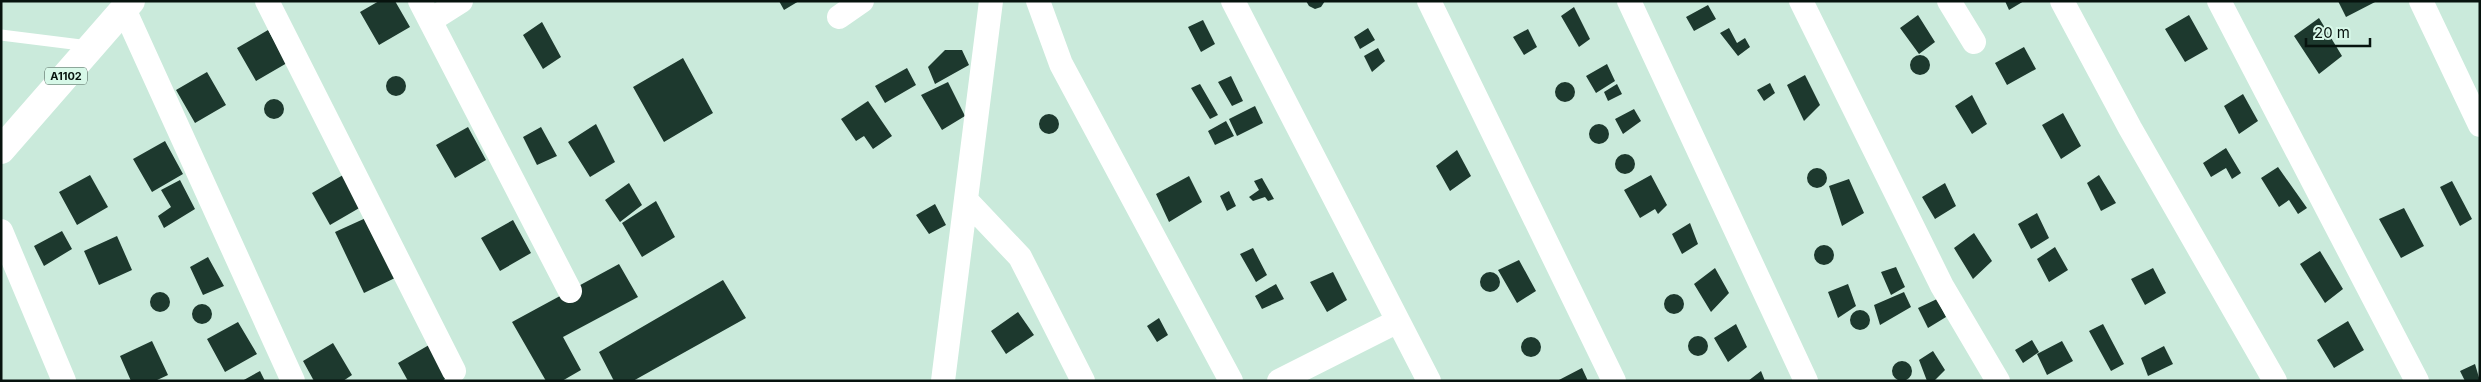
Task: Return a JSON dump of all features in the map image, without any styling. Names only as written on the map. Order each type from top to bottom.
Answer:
[{"type":"main road","name":"A1102","points":[[1,150],[128,5]]},
{"type":"street","points":[[267,1],[454,371]]},
{"type":"street","points":[[462,1],[425,11],[570,290]]},
{"type":"street","points":[[839,17],[862,1]]},
{"type":"street","points":[[943,381],[990,1]]},
{"type":"street","points":[[1038,1],[1061,64],[1231,381]]},
{"type":"street","points":[[1233,1],[1429,381]]},
{"type":"street","points":[[1429,1],[1614,381]]},
{"type":"street","points":[[1629,1],[1806,381]]},
{"type":"street","points":[[1801,1],[1942,286],[1998,381]]},
{"type":"street","points":[[1949,1],[1974,42]]},
{"type":"street","points":[[2062,1],[2130,128],[2275,381]]},
{"type":"street","points":[[2219,1],[2417,381]]},
{"type":"street","points":[[2421,1],[2480,125]]},
{"type":"street","points":[[128,5],[293,381]]},
{"type":"street","points":[[966,200],[1020,257],[1083,381]]},
{"type":"street","points":[[1,231],[64,381]]},
{"type":"street","points":[[1279,381],[1398,321]]},
{"type":"lane","points":[[1,35],[92,46]]},
{"type":"building","points":[[379,1],[395,1],[410,27],[379,45],[360,12]]},
{"type":"building","points":[[779,1],[799,1],[784,10]]},
{"type":"building","points":[[1306,1],[1325,1],[1321,7],[1315,9],[1309,6]]},
{"type":"building","points":[[2005,1],[2024,1],[2009,10]]},
{"type":"building","points":[[2338,1],[2377,1],[2346,17]]},
{"type":"building","points":[[1708,5],[1716,19],[1694,31],[1686,17]]},
{"type":"building","points":[[1574,7],[1590,39],[1579,47],[1561,16]]},
{"type":"building","points":[[1918,15],[1935,42],[1919,54],[1900,28]]},
{"type":"building","points":[[2189,15],[2208,49],[2185,62],[2165,29]]},
{"type":"building","points":[[2319,18],[2342,56],[2319,74],[2294,36]]},
{"type":"building","points":[[1203,20],[1215,44],[1201,52],[1188,27]]},
{"type":"building","points":[[542,22],[561,57],[543,69],[523,35]]},
{"type":"building","points":[[1368,28],[1375,40],[1360,49],[1354,37]]},
{"type":"building","points":[[1729,28],[1737,43],[1745,38],[1750,47],[1738,56],[1720,33]]},
{"type":"building","points":[[1528,29],[1537,47],[1524,55],[1513,37]]},
{"type":"building","points":[[268,30],[287,63],[256,81],[237,48]]},
{"type":"building","points":[[2024,47],[2036,69],[2007,85],[1995,63]]},
{"type":"building","points":[[1378,48],[1385,61],[1372,72],[1364,56]]},
{"type":"building","points":[[945,50],[962,50],[969,65],[935,84],[928,67]]},
{"type":"building","points":[[1920,55],[1927,58],[1930,65],[1927,72],[1920,75],[1913,72],[1910,65],[1913,58]]},
{"type":"building","points":[[683,58],[713,113],[664,142],[633,87]]},
{"type":"building","points":[[1607,64],[1615,81],[1596,93],[1586,76]]},
{"type":"building","points":[[907,68],[916,85],[885,103],[875,86]]},
{"type":"building","points":[[207,72],[226,105],[195,123],[176,90]]},
{"type":"building","points":[[1805,75],[1820,105],[1804,121],[1787,85]]},
{"type":"building","points":[[396,76],[403,79],[406,86],[403,93],[396,96],[389,93],[386,86],[389,79]]},
{"type":"building","points":[[1231,76],[1243,101],[1232,106],[1218,82]]},
{"type":"building","points":[[948,82],[965,116],[942,130],[921,95]]},
{"type":"building","points":[[1565,82],[1572,85],[1575,92],[1572,99],[1565,102],[1558,99],[1555,92],[1558,85]]},
{"type":"building","points":[[1770,83],[1775,93],[1764,101],[1757,90]]},
{"type":"building","points":[[1200,84],[1218,115],[1210,119],[1191,88]]},
{"type":"building","points":[[1617,84],[1622,94],[1608,101],[1604,92]]},
{"type":"building","points":[[2243,94],[2258,121],[2239,134],[2224,106]]},
{"type":"building","points":[[1972,95],[1987,124],[1972,134],[1955,106]]},
{"type":"building","points":[[274,99],[281,102],[284,109],[281,116],[274,119],[267,116],[264,109],[267,102]]},
{"type":"building","points":[[868,101],[892,136],[873,149],[864,136],[856,141],[841,119]]},
{"type":"building","points":[[1255,106],[1263,123],[1237,136],[1229,119]]},
{"type":"building","points":[[1634,109],[1641,121],[1623,134],[1615,119]]},
{"type":"building","points":[[2063,113],[2081,146],[2061,159],[2042,125]]},
{"type":"building","points":[[1049,114],[1056,117],[1059,124],[1056,131],[1049,134],[1042,131],[1039,124],[1042,117]]},
{"type":"building","points":[[1226,121],[1234,136],[1215,145],[1208,131]]},
{"type":"building","points":[[596,124],[615,162],[590,177],[568,142]]},
{"type":"building","points":[[1599,124],[1606,127],[1609,134],[1606,141],[1599,144],[1592,141],[1589,134],[1592,127]]},
{"type":"building","points":[[468,127],[486,160],[455,178],[436,145]]},
{"type":"building","points":[[541,127],[557,156],[537,165],[523,137]]},
{"type":"building","points":[[165,141],[183,174],[152,192],[133,159]]},
{"type":"building","points":[[2226,148],[2241,173],[2232,179],[2226,168],[2211,177],[2203,163]]},
{"type":"building","points":[[1457,150],[1471,176],[1450,191],[1436,166]]},
{"type":"building","points":[[1625,154],[1632,157],[1635,164],[1632,171],[1625,174],[1618,171],[1615,164],[1618,157]]},
{"type":"building","points":[[2278,167],[2307,208],[2298,214],[2289,200],[2279,207],[2261,178]]},
{"type":"building","points":[[1817,168],[1824,171],[1827,178],[1824,185],[1817,188],[1810,185],[1807,178],[1810,171]]},
{"type":"building","points":[[90,175],[108,207],[77,225],[59,192]]},
{"type":"building","points":[[343,175],[361,207],[330,225],[312,193]]},
{"type":"building","points":[[1651,175],[1667,205],[1658,214],[1655,209],[1640,218],[1624,190]]},
{"type":"building","points":[[2099,175],[2116,203],[2101,211],[2087,183]]},
{"type":"building","points":[[1189,176],[1202,202],[1169,222],[1156,194]]},
{"type":"building","points":[[1262,178],[1274,199],[1268,201],[1265,197],[1253,201],[1249,197],[1259,190],[1254,181]]},
{"type":"building","points":[[1849,179],[1864,213],[1842,226],[1829,186]]},
{"type":"building","points":[[180,180],[195,209],[164,228],[158,216],[171,207],[161,190]]},
{"type":"building","points":[[2452,181],[2472,219],[2460,226],[2440,187]]},
{"type":"building","points":[[629,183],[642,205],[620,222],[605,200]]},
{"type":"building","points":[[1945,183],[1956,206],[1935,219],[1922,197]]},
{"type":"building","points":[[1229,191],[1236,206],[1227,211],[1220,196]]},
{"type":"building","points":[[656,201],[675,237],[642,257],[622,223]]},
{"type":"building","points":[[935,204],[946,225],[929,234],[916,215]]},
{"type":"building","points":[[2404,208],[2424,246],[2401,258],[2379,219]]},
{"type":"building","points":[[2037,213],[2049,238],[2031,249],[2018,224]]},
{"type":"building","points":[[368,217],[397,277],[364,293],[335,232]]},
{"type":"building","points":[[513,220],[531,253],[500,271],[481,238]]},
{"type":"building","points":[[1690,223],[1698,244],[1682,254],[1672,234]]},
{"type":"building","points":[[62,231],[72,249],[44,266],[34,246]]},
{"type":"building","points":[[1974,233],[1992,261],[1973,279],[1954,248]]},
{"type":"building","points":[[117,236],[132,270],[99,285],[84,251]]},
{"type":"building","points":[[1824,245],[1831,248],[1834,255],[1831,262],[1824,265],[1817,262],[1814,255],[1817,248]]},
{"type":"building","points":[[2055,247],[2068,270],[2049,282],[2037,259]]},
{"type":"building","points":[[1253,248],[1267,275],[1256,282],[1240,254]]},
{"type":"building","points":[[2320,251],[2343,289],[2325,303],[2300,264]]},
{"type":"building","points":[[208,257],[224,286],[203,295],[190,267]]},
{"type":"building","points":[[1519,260],[1536,291],[1517,303],[1498,270]]},
{"type":"building","points":[[619,264],[638,297],[563,337],[581,370],[562,381],[546,381],[512,322]]},
{"type":"building","points":[[1896,267],[1905,287],[1891,295],[1881,272]]},
{"type":"building","points":[[1715,268],[1729,293],[1711,312],[1694,284]]},
{"type":"building","points":[[2153,268],[2166,293],[2145,305],[2131,279]]},
{"type":"building","points":[[1333,272],[1347,300],[1327,312],[1310,282]]},
{"type":"building","points":[[1490,272],[1497,275],[1500,282],[1497,289],[1490,292],[1483,289],[1480,282],[1483,275]]},
{"type":"building","points":[[723,280],[746,318],[633,381],[614,381],[599,352]]},
{"type":"building","points":[[1276,284],[1284,299],[1262,309],[1255,296]]},
{"type":"building","points":[[1848,284],[1856,306],[1838,318],[1828,292]]},
{"type":"building","points":[[160,292],[167,295],[170,302],[167,309],[160,312],[153,309],[150,302],[153,295]]},
{"type":"building","points":[[1904,292],[1911,307],[1880,325],[1874,305]]},
{"type":"building","points":[[1674,294],[1681,297],[1684,304],[1681,311],[1674,314],[1667,311],[1664,304],[1667,297]]},
{"type":"building","points":[[1937,299],[1946,317],[1928,328],[1918,308]]},
{"type":"building","points":[[202,304],[209,307],[212,314],[209,321],[202,324],[195,321],[192,314],[195,307]]},
{"type":"building","points":[[1860,310],[1867,313],[1870,320],[1867,327],[1860,330],[1853,327],[1850,320],[1853,313]]},
{"type":"building","points":[[1018,312],[1034,335],[1006,354],[991,331]]},
{"type":"building","points":[[1159,318],[1168,335],[1157,342],[1147,326]]},
{"type":"building","points":[[2348,321],[2364,350],[2334,368],[2317,340]]},
{"type":"building","points":[[238,322],[257,354],[225,372],[207,339]]},
{"type":"building","points":[[1736,324],[1747,347],[1728,362],[1714,338]]},
{"type":"building","points":[[2103,324],[2124,364],[2111,371],[2089,331]]},
{"type":"building","points":[[1698,336],[1705,339],[1708,346],[1705,353],[1698,356],[1691,353],[1688,346],[1691,339]]},
{"type":"building","points":[[1531,337],[1538,340],[1541,347],[1538,354],[1531,357],[1524,354],[1521,347],[1524,340]]},
{"type":"building","points":[[2032,340],[2039,352],[2023,363],[2015,350]]},
{"type":"building","points":[[152,341],[168,375],[155,381],[131,381],[120,356]]},
{"type":"building","points":[[2062,341],[2073,361],[2047,375],[2037,354]]},
{"type":"building","points":[[333,343],[352,375],[343,381],[314,381],[303,361]]},
{"type":"building","points":[[429,345],[448,377],[442,381],[408,381],[398,363]]},
{"type":"building","points":[[2164,346],[2173,364],[2148,376],[2141,358]]},
{"type":"building","points":[[1933,351],[1945,370],[1934,381],[1927,381],[1919,360]]},
{"type":"building","points":[[1902,361],[1909,364],[1912,371],[1909,378],[1902,381],[1895,378],[1892,371],[1895,364]]},
{"type":"building","points":[[2475,364],[2480,381],[2465,381],[2460,371]]},
{"type":"building","points":[[1582,368],[1588,381],[1557,381]]},
{"type":"building","points":[[260,371],[265,381],[242,381]]},
{"type":"building","points":[[1761,371],[1765,381],[1748,381]]}]
